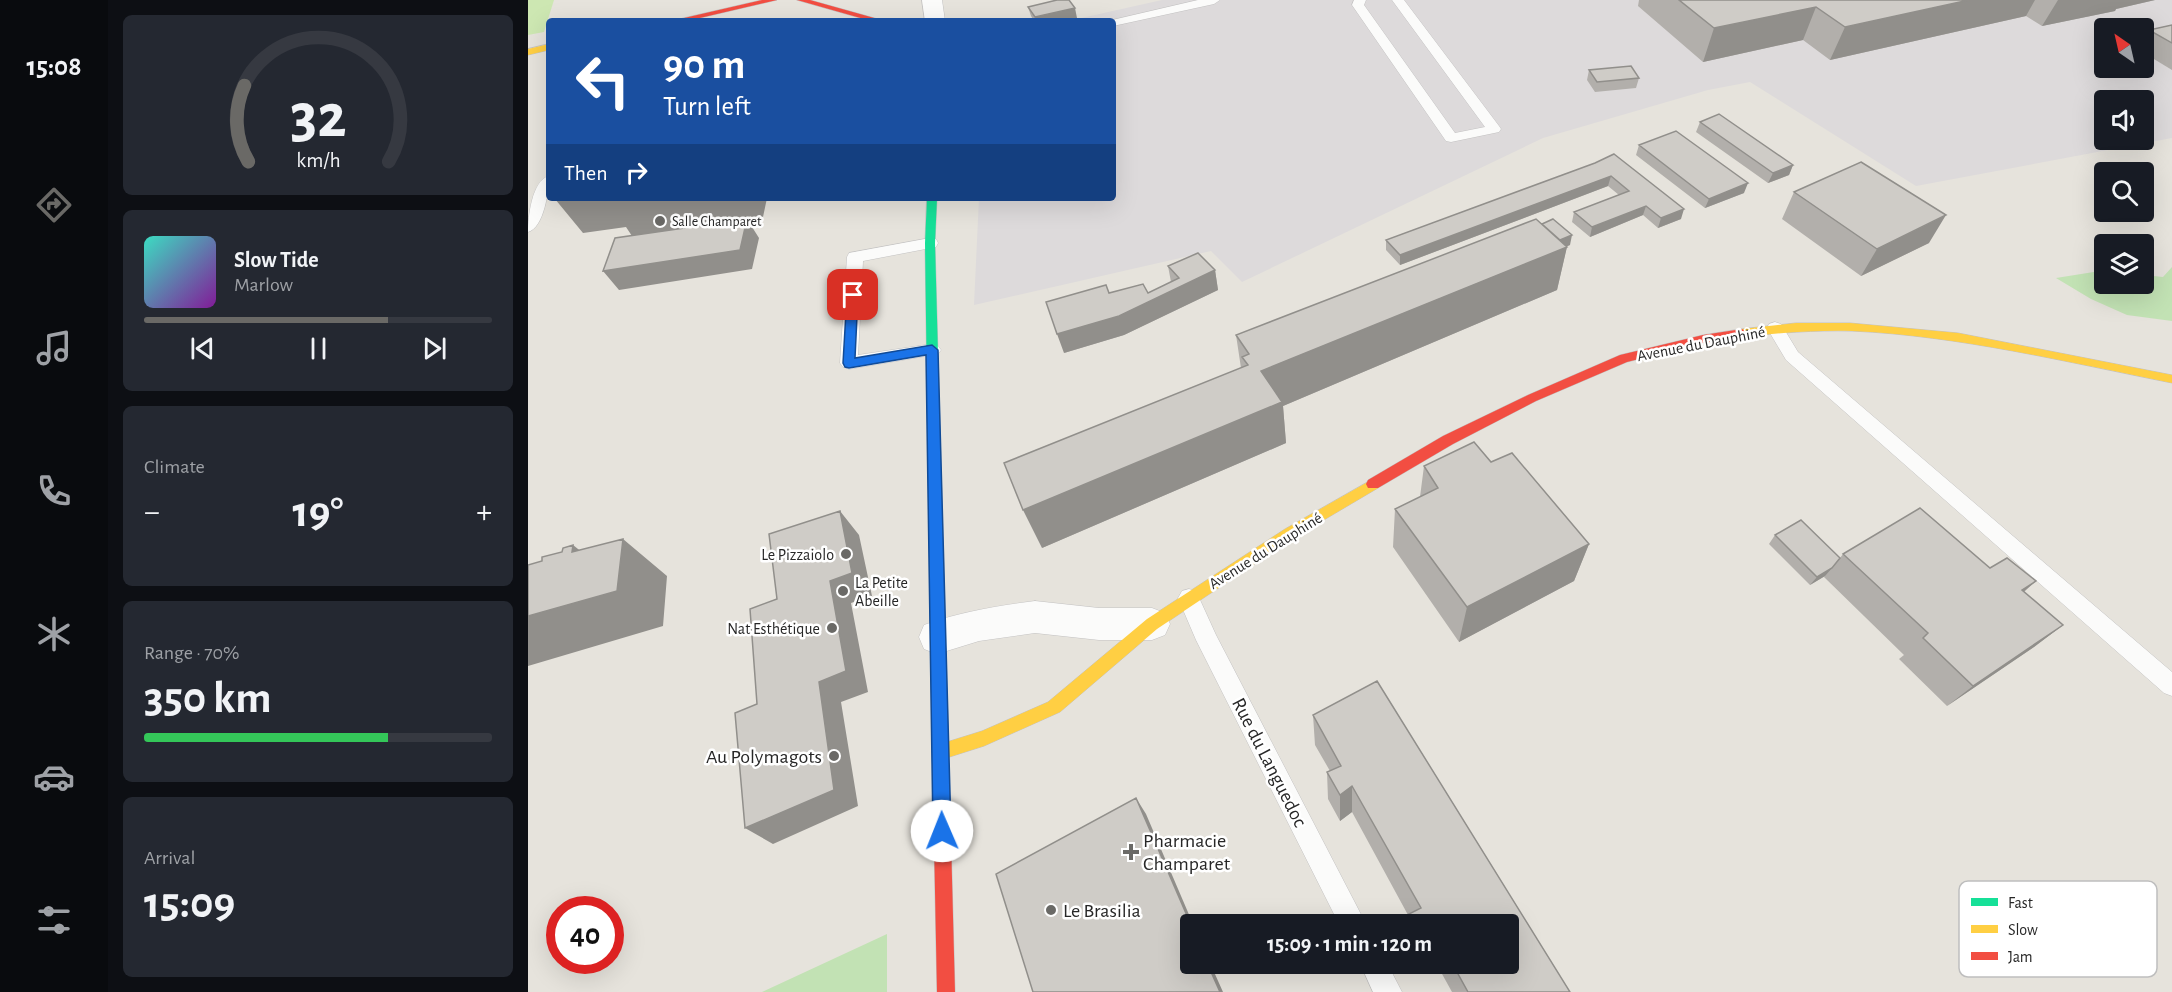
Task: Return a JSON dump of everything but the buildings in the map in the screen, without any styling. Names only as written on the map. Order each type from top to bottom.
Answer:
[{"type":"street","points":[[689,18],[773,0]]},
{"type":"street","points":[[801,0],[870,18]]},
{"type":"street","points":[[932,0],[935,18]]},
{"type":"street","points":[[528,52],[546,48]]},
{"type":"street","points":[[932,201],[930,243],[937,637],[946,992]]},
{"type":"street","name":"Avenue du Dauphiné","points":[[940,752],[984,738],[1054,707],[1152,624],[1290,533],[1448,440],[1532,398],[1624,358],[1703,339],[1775,328],[1871,327],[1930,333],[2172,379]]},
{"type":"street","points":[[937,637],[979,626],[1035,617],[1099,624],[1152,624]]},
{"type":"lane","points":[[1116,21],[1214,0]]},
{"type":"lane","points":[[1360,0],[1358,5],[1451,138],[1494,129],[1398,0]]},
{"type":"lane","points":[[528,227],[546,187]]},
{"type":"lane","points":[[930,243],[855,257],[849,363],[932,350]]},
{"type":"lane","points":[[1775,328],[1792,356],[2172,686]]},
{"type":"lane","name":"Rue du Languedoc","points":[[1189,598],[1208,640],[1348,914]]},
{"type":"lane","points":[[1379,974],[1388,992]]},
{"type":"shaded area","points":[[1162,0],[2172,0],[2172,138],[2154,141],[2154,90],[2094,90],[2094,150],[2108,150],[1916,186],[1750,82],[1708,90],[1543,138],[1242,282],[1211,251],[974,305],[979,201],[1116,201],[1116,18],[1081,18]]},
{"type":"green space","points":[[528,0],[554,0],[548,18],[546,18],[544,32],[528,35]]},
{"type":"green space","points":[[2172,267],[2172,321],[2127,315],[2091,299],[2056,278],[2094,272],[2094,294],[2154,294],[2154,276],[2163,277]]},
{"type":"green space","points":[[887,934],[887,992],[762,992]]},
{"type":"traffic: fast","points":[[932,201],[930,243],[939,689]]},
{"type":"traffic: slow","points":[[528,52],[546,48]]},
{"type":"traffic: slow","points":[[1742,333],[1796,328],[1850,327],[1904,331],[2012,346],[2172,379]]},
{"type":"traffic: slow","points":[[940,752],[984,738],[1054,707],[1152,624],[1290,533],[1373,484]]},
{"type":"traffic: jam","points":[[689,18],[773,0]]},
{"type":"traffic: jam","points":[[801,0],[870,18]]},
{"type":"traffic: jam","points":[[1373,484],[1448,440],[1532,398],[1624,358],[1703,339],[1742,333]]},
{"type":"traffic: jam","points":[[939,689],[946,992]]},
{"type":"place","name":"Salle Champaret","points":[[660,221]]},
{"type":"place","name":"Le Pizzaiolo","points":[[846,554]]},
{"type":"place","name":"La Petite Abeille","points":[[843,591]]},
{"type":"place","name":"Nat Esthétique","points":[[832,628]]},
{"type":"place","name":"Au Polymagots","points":[[834,756]]},
{"type":"place","name":"Pharmacie Champaret","points":[[1131,852]]},
{"type":"place","name":"Le Brasilia","points":[[1051,910]]},
{"type":"route","points":[[853,295],[849,363],[932,350],[942,831]]}]
